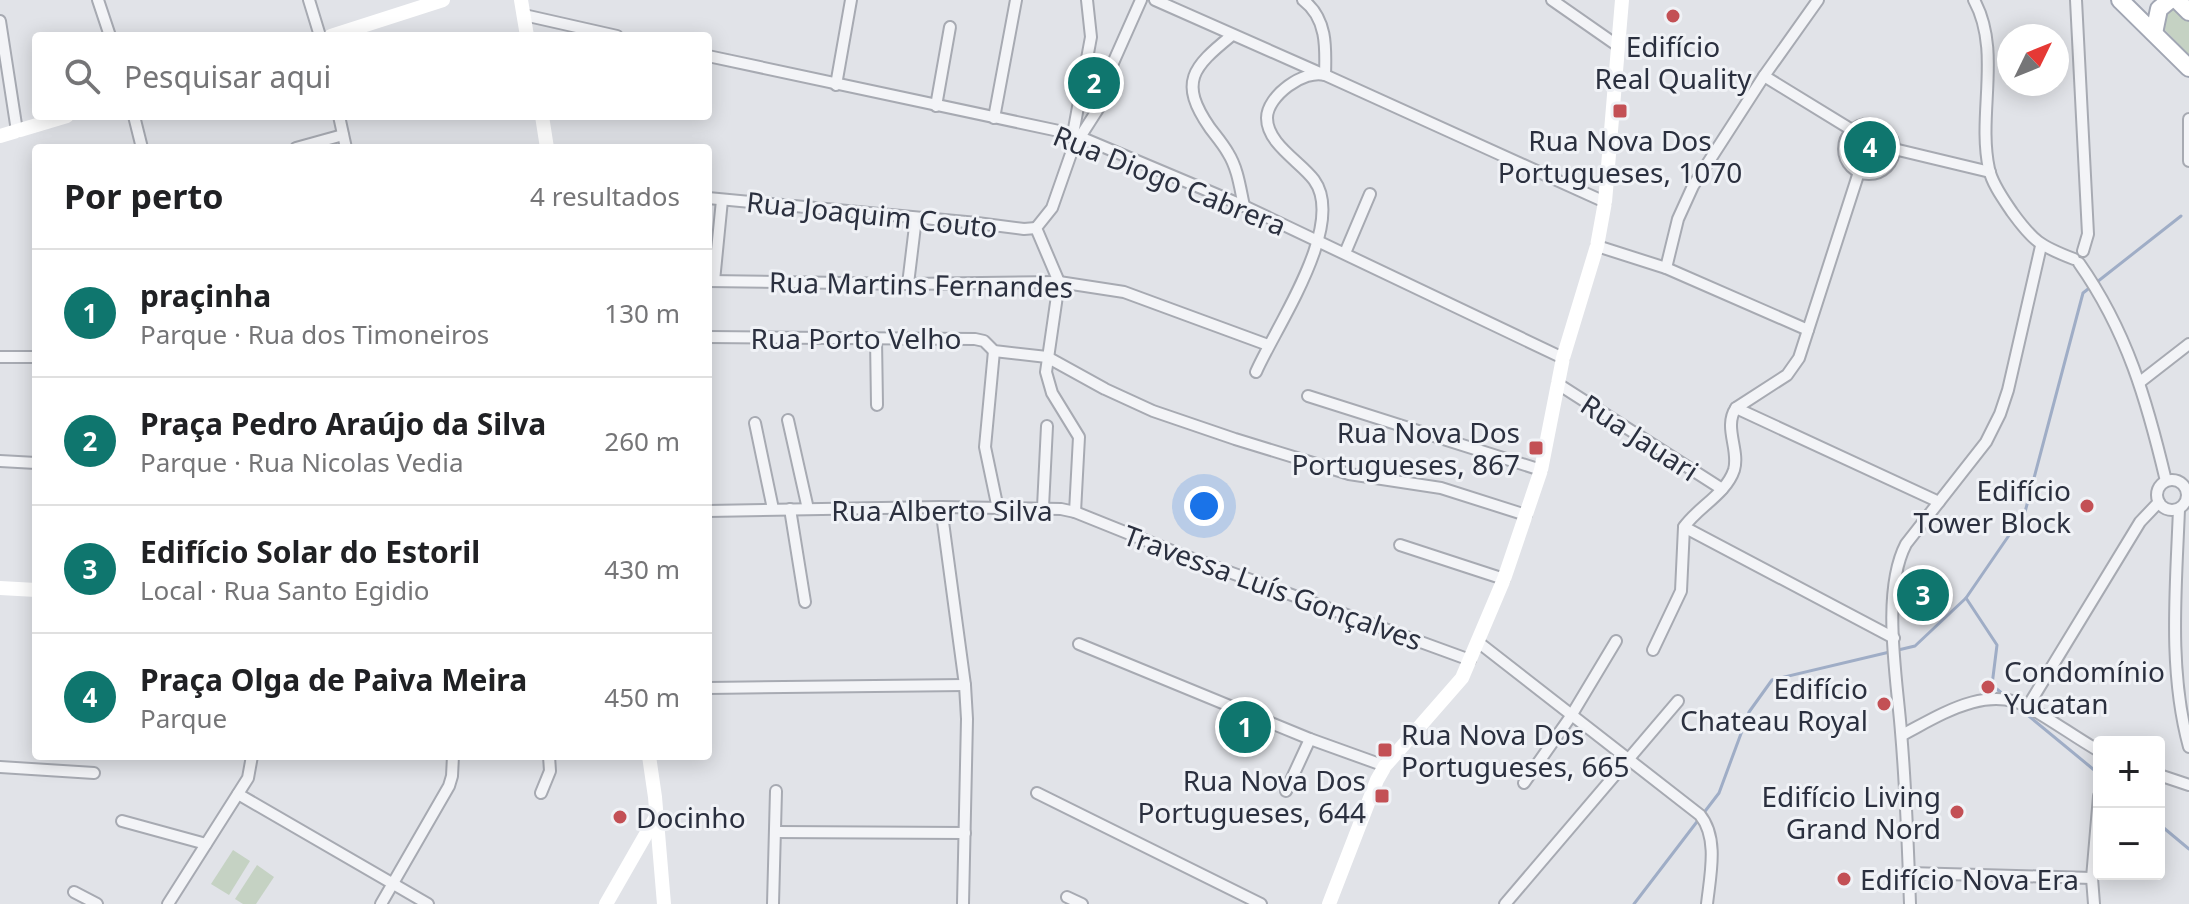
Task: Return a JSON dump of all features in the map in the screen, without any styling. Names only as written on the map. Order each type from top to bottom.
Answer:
[{"type":"main road","points":[[2121,0],[2142,0]]},
{"type":"main road","points":[[2121,0],[2189,68]]},
{"type":"main road","points":[[2154,33],[2159,9],[2170,0]]},
{"type":"main road","points":[[2177,0],[2189,12]]},
{"type":"street","points":[[98,0],[109,32]]},
{"type":"street","points":[[309,0],[319,32]]},
{"type":"street","points":[[343,32],[443,0]]},
{"type":"street","points":[[836,85],[851,0]]},
{"type":"street","points":[[994,118],[1016,0]]},
{"type":"street","points":[[1075,512],[1079,437],[1047,383],[1047,357],[1059,282],[1036,228],[1052,208],[1076,136],[1091,37],[1087,0]]},
{"type":"street","points":[[1076,136],[1105,98],[1113,63],[1141,0]]},
{"type":"street","points":[[1155,0],[1605,202]]},
{"type":"street","points":[[1303,0],[1317,15],[1322,26],[1326,57],[1322,74]]},
{"type":"street","points":[[1552,0],[1618,46]]},
{"type":"street","points":[[1329,904],[1365,804],[1385,766],[1448,695],[1470,660],[1504,579],[1541,470],[1563,358],[1597,246],[1605,202],[1622,0]]},
{"type":"street","points":[[1666,268],[1684,203],[1764,76],[1818,0]]},
{"type":"street","points":[[1974,0],[1983,20],[1986,38],[1986,141],[1990,172],[2009,208],[2041,246],[2079,256],[2112,314],[2140,382],[2166,481]]},
{"type":"street","points":[[2077,1],[2088,234],[2079,256]]},
{"type":"street","points":[[526,32],[522,8],[603,32]]},
{"type":"street","points":[[0,21],[17,131]]},
{"type":"street","points":[[936,106],[950,27]]},
{"type":"street","points":[[1231,36],[1200,65],[1193,76],[1193,87],[1201,114],[1232,158],[1244,206]]},
{"type":"street","name":"Rua Diogo Cabrera","points":[[712,57],[1076,136],[1244,206],[1563,358]]},
{"type":"street","points":[[1256,372],[1299,287],[1324,213],[1320,190],[1313,179],[1276,140],[1267,120],[1268,109],[1287,87],[1322,74]]},
{"type":"street","points":[[1764,76],[1852,130]]},
{"type":"street","points":[[2189,119],[2189,161]]},
{"type":"street","points":[[0,136],[54,120]]},
{"type":"street","points":[[135,120],[141,144]]},
{"type":"street","points":[[340,120],[345,144]]},
{"type":"street","points":[[543,120],[546,144]]},
{"type":"street","points":[[1860,126],[1879,126],[1892,140],[1894,149],[1889,165],[1874,174],[1859,172],[1850,166],[1845,157],[1846,138],[1860,126]]},
{"type":"street","points":[[310,144],[343,135]]},
{"type":"street","points":[[1894,149],[1990,172]]},
{"type":"street","points":[[1653,650],[1681,591],[1684,527],[1733,474],[1731,423],[1736,408],[1787,375],[1794,367],[1859,172]]},
{"type":"street","points":[[1345,253],[1370,194]]},
{"type":"street","name":"Rua Joaquim Couto","points":[[712,199],[1036,228]]},
{"type":"street","points":[[712,274],[722,200]]},
{"type":"street","points":[[908,284],[916,218]]},
{"type":"street","points":[[1597,246],[1666,268],[1808,330]]},
{"type":"street","points":[[1910,904],[1894,638],[1897,561],[1906,544],[1986,442],[2000,414],[2041,246]]},
{"type":"street","name":"Rua Martins Fernandes","points":[[712,281],[908,284],[1059,282],[1136,296],[1268,345]]},
{"type":"street","name":"Rua Porto Velho","points":[[712,337],[975,339],[984,341],[994,351],[1047,357]]},
{"type":"street","points":[[876,339],[877,405]]},
{"type":"street","points":[[2140,382],[2189,344]]},
{"type":"street","points":[[994,351],[985,447],[998,509]]},
{"type":"street","points":[[0,357],[32,357]]},
{"type":"street","points":[[1047,357],[1153,411],[1235,439],[1349,474],[1441,488],[1526,515]]},
{"type":"street","name":"Rua Jauari","points":[[1558,384],[1722,489]]},
{"type":"street","points":[[1308,396],[1541,470]]},
{"type":"street","points":[[1736,408],[1939,502]]},
{"type":"street","name":"Rua Alberto Silva","points":[[788,420],[808,509]]},
{"type":"street","points":[[755,423],[773,509]]},
{"type":"street","points":[[1043,507],[1047,426]]},
{"type":"street","points":[[0,461],[32,463]]},
{"type":"street","points":[[2179,509],[2166,509],[2159,502],[2158,490],[2166,481],[2176,480],[2187,484],[2187,499],[2179,509],[2176,675],[2181,718],[2189,747]]},
{"type":"street","points":[[2028,706],[2140,522],[2159,502]]},
{"type":"street","points":[[941,507],[965,685],[963,904]]},
{"type":"street","name":"Rua Alberto Silva","points":[[712,511],[1043,507],[1075,512]]},
{"type":"street","points":[[790,509],[805,602]]},
{"type":"street","name":"Travessa Luís Gonçalves","points":[[1075,512],[1470,660]]},
{"type":"street","points":[[1684,527],[1894,638]]},
{"type":"street","points":[[1400,545],[1504,579]]},
{"type":"street","points":[[0,588],[32,590]]},
{"type":"street","points":[[1524,783],[1571,716],[1616,641]]},
{"type":"street","points":[[1478,642],[1700,815],[1711,837],[1707,904]]},
{"type":"street","points":[[1079,644],[1310,739],[1385,766]]},
{"type":"street","points":[[712,688],[965,685]]},
{"type":"street","points":[[1902,735],[1977,700],[1996,699],[2028,706],[2093,747]]},
{"type":"street","points":[[1505,904],[1678,701]]},
{"type":"street","points":[[1286,791],[1310,739]]},
{"type":"street","points":[[168,904],[248,778],[251,760]]},
{"type":"street","points":[[381,904],[449,786],[453,760]]},
{"type":"street","points":[[541,793],[550,771],[549,760]]},
{"type":"street","points":[[650,760],[664,904]]},
{"type":"street","points":[[0,767],[94,773]]},
{"type":"street","points":[[2165,777],[2189,785]]},
{"type":"street","points":[[773,904],[776,791]]},
{"type":"street","points":[[1037,793],[1261,904]]},
{"type":"street","points":[[238,794],[428,904]]},
{"type":"street","points":[[2094,904],[2092,878],[2098,808]]},
{"type":"street","points":[[606,904],[657,815]]},
{"type":"street","points":[[122,821],[206,844]]},
{"type":"street","points":[[776,832],[965,833]]},
{"type":"street","points":[[628,864],[643,858],[660,858]]},
{"type":"street","points":[[1909,873],[2092,878]]},
{"type":"street","points":[[74,892],[97,904]]},
{"type":"street","points":[[1067,897],[1082,904]]},
{"type":"green space","points":[[2168,6],[2177,8],[2189,19],[2189,55],[2161,26]]},
{"type":"green space","points":[[233,850],[250,861],[229,895],[211,884]]},
{"type":"green space","points":[[257,865],[274,877],[256,904],[243,904],[235,899]]},
{"type":"waterway","points":[[1634,904],[1719,793],[1749,712],[1772,680],[1915,646],[1966,598],[2025,512],[2083,293],[2181,216]]},
{"type":"waterway","points":[[1966,598],[1997,645],[1992,685],[2004,695]]},
{"type":"waterway","points":[[2019,708],[2093,769]]},
{"type":"waterway","points":[[2165,829],[2189,849]]},
{"type":"place","name":"Edifício Real Quality","points":[[1673,16]]},
{"type":"place","name":"Praça Pedro Araújo da Silva","points":[[1094,83]]},
{"type":"place","name":"Rua Nova Dos Portugueses, 1070","points":[[1620,111]]},
{"type":"place","name":"Praça Olga de Paiva Meira","points":[[1870,147]]},
{"type":"place","name":"Rua Nova Dos Portugueses, 867","points":[[1536,448]]},
{"type":"place","name":"Edifício Tower Block","points":[[2087,506]]},
{"type":"place","name":"Edifício Solar do Estoril","points":[[1923,595]]},
{"type":"place","name":"Condomínio Yucatan","points":[[1988,687]]},
{"type":"place","name":"Edifício Chateau Royal","points":[[1884,704]]},
{"type":"place","name":"praçinha","points":[[1245,727]]},
{"type":"place","name":"Rua Nova Dos Portugueses, 665","points":[[1385,750]]},
{"type":"place","name":"Rua Nova Dos Portugueses, 644","points":[[1382,796]]},
{"type":"place","name":"Edifício Living Grand Nord","points":[[1957,812]]},
{"type":"place","name":"Docinho","points":[[620,817]]},
{"type":"place","name":"Edifício Nova Era","points":[[1844,879]]}]
